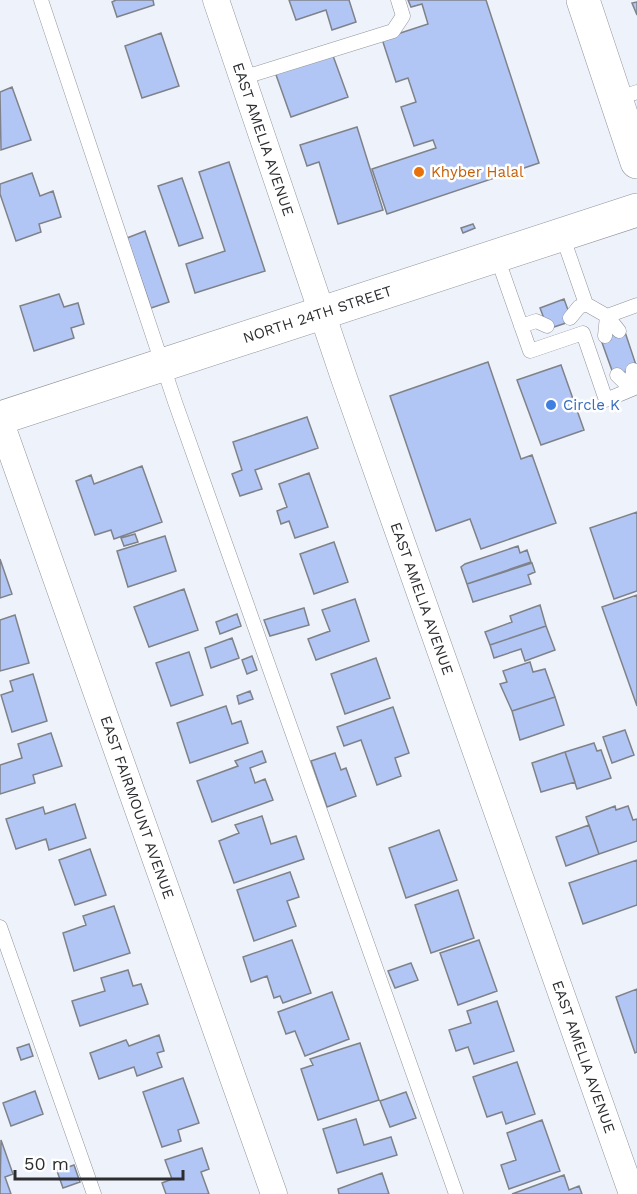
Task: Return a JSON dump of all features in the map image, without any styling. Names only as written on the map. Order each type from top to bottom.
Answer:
[{"type":"main road","points":[[583,0],[627,95],[637,162]]},
{"type":"main road","name":"NORTH 24TH STREET","points":[[0,419],[637,210]]},
{"type":"street","name":"EAST AMELIA AVENUE","points":[[216,0],[323,314],[632,1194]]},
{"type":"street","name":"EAST FAIRMOUNT AVENUE","points":[[0,419],[274,1194]]},
{"type":"lane","points":[[41,0],[163,366],[456,1194]]},
{"type":"lane","points":[[243,78],[393,32],[403,16],[398,0]]},
{"type":"lane","points":[[562,235],[575,308],[607,316],[637,305]]},
{"type":"lane","points":[[497,257],[530,351],[583,333],[606,400],[634,388]]},
{"type":"lane","points":[[607,316],[619,331]]},
{"type":"lane","points":[[605,336],[607,316]]},
{"type":"lane","points":[[521,326],[542,320]]},
{"type":"lane","points":[[633,370],[634,388]]},
{"type":"lane","points":[[617,375],[634,388]]},
{"type":"lane","points":[[0,927],[94,1194]]},
{"type":"building","points":[[116,0],[153,0],[154,5],[117,17],[112,2]]},
{"type":"building","points":[[289,0],[349,0],[356,22],[332,30],[326,10],[296,20]]},
{"type":"building","points":[[408,0],[486,0],[539,163],[387,214],[372,169],[436,148],[433,140],[414,146],[401,107],[416,102],[408,78],[396,82],[382,39],[428,24],[422,4],[411,7]]},
{"type":"building","points":[[637,2],[637,15],[632,3]]},
{"type":"building","points":[[161,33],[179,86],[142,98],[125,46]]},
{"type":"building","points":[[332,53],[348,97],[291,117],[275,72]]},
{"type":"building","points":[[12,87],[31,140],[1,150],[0,92]]},
{"type":"building","points":[[357,127],[383,210],[338,224],[319,162],[307,166],[300,145]]},
{"type":"building","points":[[229,162],[265,271],[195,293],[186,264],[225,251],[199,172]]},
{"type":"building","points":[[32,173],[40,196],[53,191],[61,217],[39,224],[41,232],[16,241],[0,194],[0,184]]},
{"type":"building","points":[[182,178],[203,238],[179,246],[158,186]]},
{"type":"building","points":[[473,224],[475,228],[463,233],[461,228]]},
{"type":"building","points":[[145,231],[169,302],[151,308],[127,238]]},
{"type":"building","points":[[59,294],[64,307],[78,303],[84,324],[71,328],[74,338],[34,351],[20,306]]},
{"type":"building","points":[[564,299],[572,321],[548,329],[540,308]]},
{"type":"building","points":[[624,329],[637,368],[614,376],[600,337]]},
{"type":"building","points":[[488,362],[521,459],[532,455],[556,523],[481,549],[470,519],[436,531],[390,396]]},
{"type":"building","name":"Circle K","points":[[561,365],[584,430],[541,445],[517,380]]},
{"type":"building","points":[[307,417],[318,448],[255,470],[262,489],[240,496],[232,474],[242,470],[233,442]]},
{"type":"building","points":[[142,466],[162,522],[114,539],[111,530],[95,535],[76,481],[91,475],[94,484]]},
{"type":"building","points":[[309,473],[328,527],[295,538],[289,521],[281,524],[277,511],[287,507],[279,484]]},
{"type":"building","points":[[637,512],[637,591],[614,599],[590,528]]},
{"type":"building","points":[[135,534],[138,542],[124,546],[121,538]]},
{"type":"building","points":[[165,536],[176,571],[128,587],[117,551]]},
{"type":"building","points":[[334,542],[348,582],[314,594],[300,554]]},
{"type":"building","points":[[518,546],[520,553],[527,550],[531,562],[467,584],[461,567],[465,564]]},
{"type":"building","points":[[0,559],[12,594],[0,598]]},
{"type":"building","points":[[532,563],[535,572],[528,575],[531,584],[473,602],[467,584]]},
{"type":"building","points":[[184,589],[198,630],[149,647],[134,607]]},
{"type":"building","points":[[637,595],[637,706],[602,607]]},
{"type":"building","points":[[355,599],[369,641],[316,660],[308,639],[330,631],[322,610]]},
{"type":"building","points":[[540,605],[546,626],[490,645],[485,632],[512,622],[510,616]]},
{"type":"building","points":[[304,608],[309,625],[270,636],[264,620]]},
{"type":"building","points":[[237,614],[241,626],[220,634],[216,622]]},
{"type":"building","points":[[15,615],[29,663],[0,671],[0,620]]},
{"type":"building","points":[[546,626],[555,650],[525,661],[521,649],[494,658],[490,645]]},
{"type":"building","points":[[232,638],[239,658],[211,668],[205,648]]},
{"type":"building","points":[[189,652],[203,695],[171,706],[156,663]]},
{"type":"building","points":[[252,656],[257,670],[247,674],[242,660]]},
{"type":"building","points":[[376,658],[390,698],[345,714],[331,674]]},
{"type":"building","points":[[530,662],[533,672],[545,669],[555,697],[512,711],[500,684],[507,682],[503,671]]},
{"type":"building","points":[[33,674],[47,721],[12,732],[1,695],[13,691],[10,681]]},
{"type":"building","points":[[250,691],[253,699],[239,704],[237,696]]},
{"type":"building","points":[[555,697],[564,725],[520,740],[512,711]]},
{"type":"building","points":[[226,706],[232,724],[241,721],[248,743],[190,763],[177,723]]},
{"type":"building","points":[[393,707],[409,753],[395,758],[401,776],[377,785],[361,740],[344,746],[337,727]]},
{"type":"building","points":[[625,730],[634,755],[612,763],[603,737]]},
{"type":"building","points":[[51,733],[62,766],[33,775],[35,783],[0,794],[0,765],[22,758],[18,744]]},
{"type":"building","points":[[594,743],[597,751],[601,750],[611,778],[577,789],[565,752]]},
{"type":"building","points":[[262,751],[266,762],[250,768],[255,783],[265,779],[273,800],[212,822],[197,781],[238,766],[235,761]]},
{"type":"building","points":[[565,752],[575,782],[541,792],[532,763]]},
{"type":"building","points":[[335,753],[341,770],[346,768],[356,796],[327,807],[311,761]]},
{"type":"building","points":[[75,804],[86,838],[49,850],[46,839],[16,849],[6,819],[43,807],[45,814]]},
{"type":"building","points":[[615,806],[616,810],[628,806],[633,820],[637,819],[637,841],[599,854],[586,817]]},
{"type":"building","points":[[262,816],[271,844],[296,836],[304,859],[234,883],[219,841],[239,833],[235,825]]},
{"type":"building","points":[[589,825],[599,854],[566,866],[556,837]]},
{"type":"building","points":[[439,830],[457,880],[406,898],[389,848]]},
{"type":"building","points":[[90,849],[106,895],[75,905],[59,860]]},
{"type":"building","points":[[637,860],[637,905],[583,924],[569,883]]},
{"type":"building","points":[[290,872],[299,897],[287,901],[296,926],[254,941],[237,890]]},
{"type":"building","points":[[458,890],[474,938],[431,953],[415,905]]},
{"type":"building","points":[[114,906],[130,953],[74,971],[63,933],[86,925],[83,916]]},
{"type":"building","points":[[292,940],[311,993],[283,1003],[280,996],[274,998],[267,976],[251,982],[243,957]]},
{"type":"building","points":[[479,940],[497,991],[458,1005],[440,953]]},
{"type":"building","points":[[411,963],[418,980],[395,988],[388,971]]},
{"type":"building","points":[[128,970],[133,986],[141,984],[148,1004],[80,1026],[72,1001],[105,991],[101,978]]},
{"type":"building","points":[[637,989],[637,1052],[635,1053],[616,997]]},
{"type":"building","points":[[332,992],[349,1039],[305,1056],[295,1031],[286,1034],[278,1012]]},
{"type":"building","points":[[497,1001],[514,1051],[474,1064],[468,1047],[456,1051],[449,1030],[471,1023],[467,1011]]},
{"type":"building","points":[[159,1035],[164,1051],[157,1053],[162,1067],[137,1076],[134,1067],[99,1079],[90,1053],[126,1040],[129,1046]]},
{"type":"building","points":[[360,1043],[379,1100],[318,1120],[301,1069],[313,1065],[310,1059]]},
{"type":"building","points":[[29,1044],[33,1056],[21,1060],[17,1048]]},
{"type":"building","points":[[517,1062],[535,1114],[506,1124],[502,1112],[487,1117],[473,1077]]},
{"type":"building","points":[[183,1078],[199,1123],[178,1130],[181,1141],[162,1147],[143,1092]]},
{"type":"building","points":[[35,1091],[43,1114],[11,1126],[3,1103]]},
{"type":"building","points":[[406,1092],[416,1118],[390,1127],[380,1101]]},
{"type":"building","points":[[356,1119],[364,1145],[391,1137],[397,1155],[337,1173],[323,1129]]},
{"type":"building","points":[[542,1120],[560,1171],[509,1189],[501,1165],[516,1160],[507,1133]]},
{"type":"building","points":[[1,1140],[13,1174],[5,1177],[11,1194],[0,1194]]},
{"type":"building","points":[[202,1148],[209,1169],[201,1172],[209,1194],[166,1194],[162,1183],[172,1179],[165,1160]]},
{"type":"building","points":[[74,1165],[80,1182],[63,1188],[57,1171]]},
{"type":"building","points":[[382,1173],[389,1194],[339,1194],[338,1189]]},
{"type":"building","points":[[564,1175],[569,1190],[579,1186],[582,1194],[512,1194]]},
{"type":"place","name":"Khyber Halal","points":[[419,172]]},
{"type":"place","name":"Circle K","points":[[551,405]]}]
